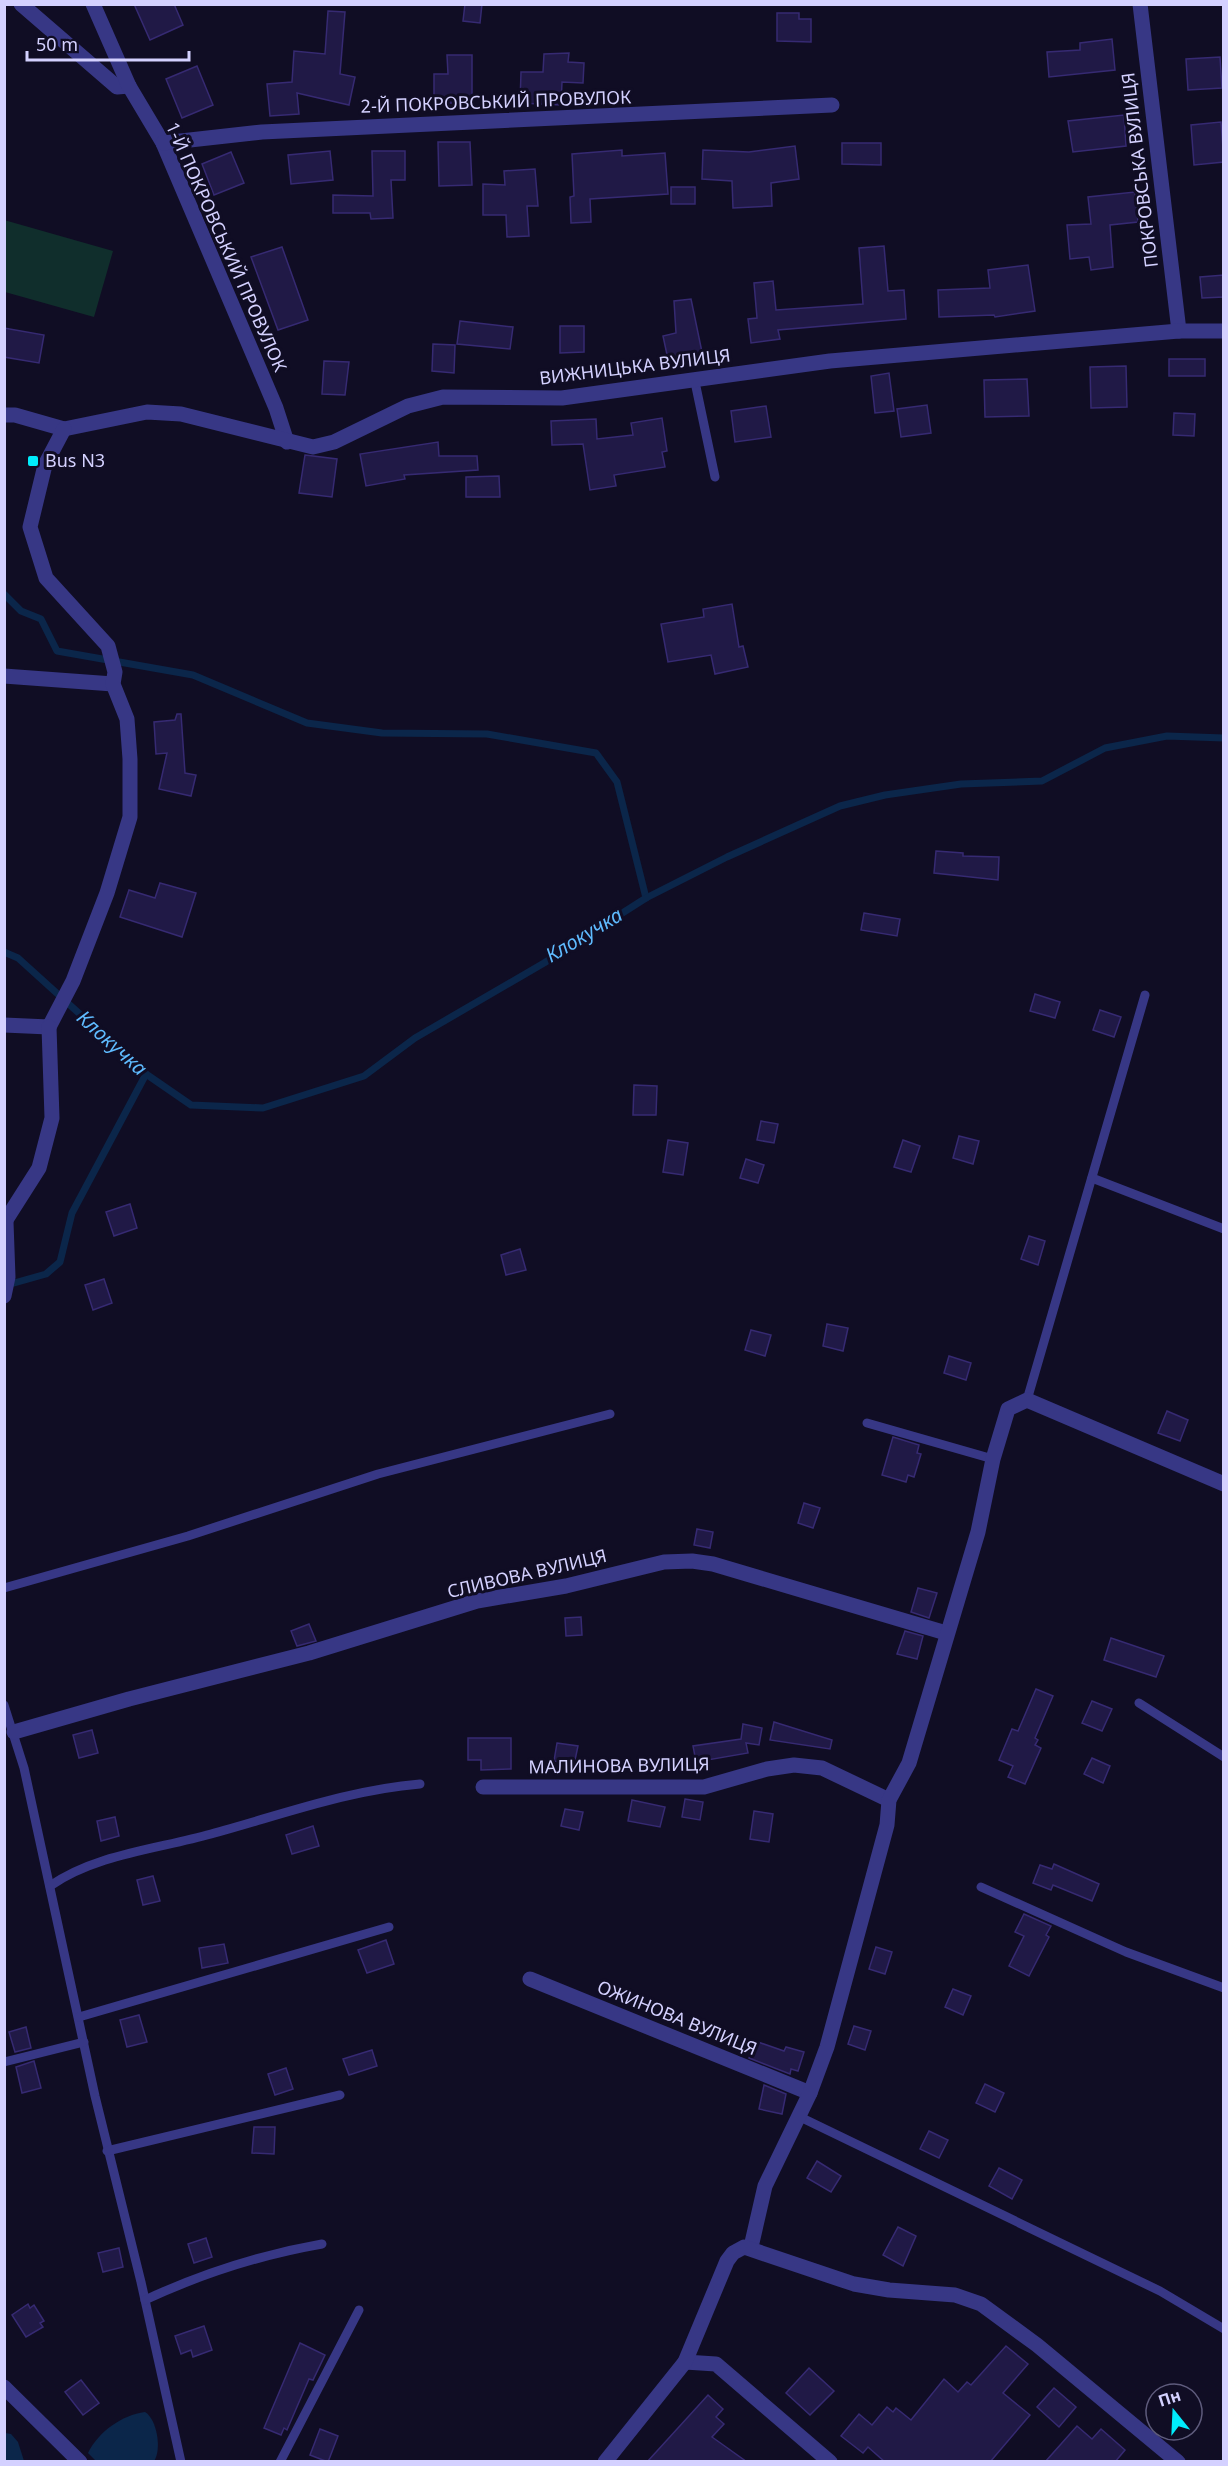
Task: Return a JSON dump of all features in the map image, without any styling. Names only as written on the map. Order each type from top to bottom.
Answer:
[{"type":"street","points":[[21,4],[117,87],[129,86]]},
{"type":"street","name":"1-Й ПОКРОВСЬКИЙ ПРОВУЛОК","points":[[93,4],[129,86],[163,143],[276,408],[287,442]]},
{"type":"street","name":"ПОКРОВСЬКА ВУЛИЦЯ","points":[[1140,4],[1179,332]]},
{"type":"street","name":"2-Й ПОКРОВСЬКИЙ ПРОВУЛОК","points":[[163,143],[262,132],[832,105]]},
{"type":"street","name":"ВИЖНИЦЬКА ВУЛИЦЯ","points":[[64,429],[147,412],[181,414],[313,447],[334,442],[408,406],[443,397],[562,398],[695,382],[830,361],[1179,332],[1224,331]]},
{"type":"street","points":[[4,415],[15,415],[64,429],[45,465],[30,527],[46,578],[108,646],[114,678],[126,719],[130,759],[130,817],[107,893],[73,981],[49,1027],[52,1118],[39,1168],[5,1222],[8,1277],[5,1295]]},
{"type":"street","points":[[4,676],[114,678]]},
{"type":"street","points":[[4,1025],[49,1027]]},
{"type":"street","points":[[751,2247],[765,2186],[810,2093],[833,2027],[887,1824],[889,1800],[909,1763],[978,1532],[993,1459],[1008,1410],[1027,1400],[1224,1484]]},
{"type":"street","name":"СЛИВОВА ВУЛИЦЯ","points":[[14,1732],[416,1623],[477,1601],[566,1586],[664,1562],[692,1561],[713,1564],[946,1633]]},
{"type":"street","name":"МАЛИНОВА ВУЛИЦЯ","points":[[483,1787],[704,1787],[767,1769],[794,1765],[822,1768],[889,1800]]},
{"type":"street","name":"ОЖИНОВА ВУЛИЦЯ","points":[[530,1979],[810,2093]]},
{"type":"street","points":[[605,2462],[685,2362],[728,2261],[737,2249],[751,2247],[783,2262],[854,2284],[889,2290],[955,2295],[981,2304],[1037,2345],[1178,2462]]},
{"type":"street","points":[[685,2362],[716,2364],[830,2462]]},
{"type":"street","points":[[4,2387],[80,2462]]},
{"type":"lane","points":[[695,382],[715,477]]},
{"type":"lane","points":[[1027,1400],[1145,995]]},
{"type":"lane","points":[[1092,1178],[1224,1228]]},
{"type":"lane","points":[[4,1588],[188,1536],[347,1482],[610,1414]]},
{"type":"lane","points":[[867,1423],[993,1459]]},
{"type":"lane","points":[[1139,1703],[1224,1757]]},
{"type":"lane","points":[[4,1705],[14,1732],[107,2151],[145,2300],[181,2462]]},
{"type":"lane","points":[[50,1886],[66,1875],[91,1865],[208,1835],[366,1790],[420,1784]]},
{"type":"lane","points":[[981,1887],[1126,1952],[1224,1988]]},
{"type":"lane","points":[[79,2017],[389,1928]]},
{"type":"lane","points":[[4,2062],[84,2042]]},
{"type":"lane","points":[[107,2151],[340,2095]]},
{"type":"lane","points":[[798,2116],[1160,2291],[1224,2329]]},
{"type":"lane","points":[[145,2300],[232,2264],[322,2244]]},
{"type":"lane","points":[[280,2462],[359,2310]]},
{"type":"green space","points":[[4,220],[113,251],[94,317],[5,292]]},
{"type":"water","points":[[145,2412],[153,2421],[157,2435],[158,2450],[154,2461],[96,2461],[88,2453],[98,2438],[112,2426],[128,2417]]},
{"type":"water","points":[[5,2433],[11,2434],[18,2442],[24,2461],[5,2461]]},
{"type":"building","points":[[134,4],[174,4],[183,25],[150,40]]},
{"type":"building","points":[[465,4],[482,4],[480,23],[463,21]]},
{"type":"building","points":[[328,11],[345,12],[340,74],[355,77],[349,105],[297,93],[299,114],[270,116],[267,84],[292,82],[294,51],[325,54]]},
{"type":"building","points":[[777,13],[799,13],[799,19],[811,19],[811,42],[777,41]]},
{"type":"building","points":[[1112,39],[1115,70],[1049,77],[1047,52],[1080,50],[1080,43]]},
{"type":"building","points":[[569,53],[568,62],[584,63],[583,83],[562,82],[561,105],[520,103],[521,72],[543,72],[544,54]]},
{"type":"building","points":[[447,55],[472,55],[472,103],[434,103],[434,74],[448,74]]},
{"type":"building","points":[[1220,57],[1222,88],[1188,90],[1186,59]]},
{"type":"building","points":[[197,66],[213,105],[182,118],[166,79]]},
{"type":"building","points":[[1124,115],[1126,146],[1073,152],[1068,121]]},
{"type":"building","points":[[1221,122],[1224,162],[1194,165],[1191,125]]},
{"type":"building","points":[[438,142],[470,142],[472,185],[439,186]]},
{"type":"building","points":[[842,143],[881,143],[881,165],[842,164]]},
{"type":"building","points":[[795,146],[799,179],[771,183],[772,206],[733,208],[732,181],[702,179],[703,150],[749,152]]},
{"type":"building","points":[[622,150],[622,156],[665,153],[668,194],[590,199],[591,222],[571,223],[570,197],[574,196],[572,154]]},
{"type":"building","points":[[330,151],[333,180],[291,184],[288,155]]},
{"type":"building","points":[[372,151],[405,151],[405,180],[391,180],[393,218],[371,219],[370,213],[333,213],[333,195],[373,196]]},
{"type":"building","points":[[231,152],[244,183],[214,195],[202,164]]},
{"type":"building","points":[[535,169],[538,206],[527,206],[529,236],[507,237],[506,215],[483,215],[483,184],[505,185],[504,171]]},
{"type":"building","points":[[671,187],[695,187],[695,204],[671,204]]},
{"type":"building","points":[[1135,192],[1138,222],[1110,225],[1113,267],[1091,270],[1089,257],[1070,259],[1067,225],[1091,224],[1088,197]]},
{"type":"building","points":[[884,246],[888,291],[904,290],[906,319],[778,330],[780,339],[751,343],[748,319],[757,318],[754,283],[773,281],[776,310],[863,304],[859,248]]},
{"type":"building","points":[[282,247],[308,320],[278,330],[251,257]]},
{"type":"building","points":[[1028,265],[1035,311],[995,317],[994,315],[939,317],[938,290],[990,288],[988,270]]},
{"type":"building","points":[[1224,275],[1224,297],[1202,298],[1200,277]]},
{"type":"building","points":[[691,299],[703,357],[669,364],[663,336],[676,333],[674,301]]},
{"type":"building","points":[[460,321],[513,327],[510,349],[457,344]]},
{"type":"building","points":[[560,326],[584,326],[584,352],[560,353]]},
{"type":"building","points":[[4,328],[44,335],[39,363],[4,357]]},
{"type":"building","points":[[433,344],[455,345],[454,373],[432,371]]},
{"type":"building","points":[[1169,359],[1205,359],[1205,376],[1169,376]]},
{"type":"building","points":[[324,361],[349,362],[345,395],[322,394]]},
{"type":"building","points":[[1126,366],[1127,407],[1091,408],[1090,367]]},
{"type":"building","points":[[889,373],[894,411],[875,413],[871,376]]},
{"type":"building","points":[[1027,379],[1029,416],[985,417],[984,380]]},
{"type":"building","points":[[927,405],[931,433],[901,437],[897,409]]},
{"type":"building","points":[[766,406],[771,437],[735,442],[731,411]]},
{"type":"building","points":[[1174,413],[1195,414],[1194,436],[1173,435]]},
{"type":"building","points":[[662,418],[667,451],[662,452],[665,467],[614,475],[616,486],[590,490],[583,444],[552,445],[551,421],[596,419],[597,439],[633,435],[631,423]]},
{"type":"building","points":[[438,442],[439,456],[477,456],[478,470],[404,475],[405,479],[366,486],[360,454]]},
{"type":"building","points":[[305,455],[337,459],[332,497],[299,493]]},
{"type":"building","points":[[499,476],[500,497],[466,497],[466,477]]},
{"type":"building","points":[[732,604],[739,647],[743,646],[748,667],[715,674],[711,655],[668,662],[661,624],[704,617],[703,609]]},
{"type":"building","points":[[177,714],[181,714],[185,773],[196,775],[191,796],[159,789],[167,753],[156,754],[154,722],[175,720]]},
{"type":"building","points":[[936,851],[963,853],[963,856],[999,857],[998,880],[934,873]]},
{"type":"building","points":[[160,883],[196,893],[182,937],[120,917],[129,890],[155,898]]},
{"type":"building","points":[[864,913],[900,919],[897,936],[861,930]]},
{"type":"building","points":[[1035,994],[1060,1002],[1055,1018],[1030,1011]]},
{"type":"building","points":[[1100,1010],[1121,1017],[1114,1037],[1093,1030]]},
{"type":"building","points":[[634,1085],[657,1086],[656,1115],[633,1115]]},
{"type":"building","points":[[761,1121],[778,1124],[774,1143],[757,1140]]},
{"type":"building","points":[[959,1136],[979,1141],[973,1164],[953,1158]]},
{"type":"building","points":[[668,1140],[688,1143],[683,1175],[663,1172]]},
{"type":"building","points":[[903,1140],[920,1146],[911,1172],[894,1167]]},
{"type":"building","points":[[746,1159],[764,1165],[758,1183],[740,1178]]},
{"type":"building","points":[[130,1204],[137,1228],[114,1236],[106,1212]]},
{"type":"building","points":[[1029,1236],[1045,1241],[1038,1265],[1021,1259]]},
{"type":"building","points":[[520,1249],[526,1270],[506,1275],[501,1255]]},
{"type":"building","points":[[104,1279],[112,1303],[93,1310],[85,1285]]},
{"type":"building","points":[[827,1324],[848,1328],[843,1351],[823,1346]]},
{"type":"building","points":[[751,1330],[771,1335],[765,1356],[745,1350]]},
{"type":"building","points":[[949,1356],[971,1363],[966,1380],[944,1373]]},
{"type":"building","points":[[1167,1411],[1188,1420],[1180,1441],[1158,1433]]},
{"type":"building","points":[[893,1437],[919,1445],[917,1453],[921,1454],[914,1477],[908,1475],[906,1482],[882,1475]]},
{"type":"building","points":[[804,1503],[820,1508],[813,1528],[798,1523]]},
{"type":"building","points":[[697,1529],[713,1532],[710,1548],[694,1545]]},
{"type":"building","points":[[918,1588],[937,1593],[929,1618],[911,1612]]},
{"type":"building","points":[[581,1617],[582,1635],[566,1636],[565,1618]]},
{"type":"building","points":[[309,1624],[316,1641],[297,1646],[291,1631]]},
{"type":"building","points":[[905,1631],[923,1636],[917,1659],[897,1654]]},
{"type":"building","points":[[1111,1638],[1164,1656],[1156,1677],[1104,1660]]},
{"type":"building","points":[[1036,1689],[1053,1696],[1035,1738],[1038,1740],[1035,1745],[1041,1748],[1025,1784],[1008,1777],[1013,1766],[999,1760],[1012,1729],[1018,1731]]},
{"type":"building","points":[[1092,1701],[1112,1709],[1102,1731],[1082,1723]]},
{"type":"building","points":[[774,1722],[832,1740],[830,1749],[770,1740]]},
{"type":"building","points":[[743,1724],[762,1728],[759,1745],[746,1743],[748,1753],[696,1762],[693,1746],[741,1739]]},
{"type":"building","points":[[92,1730],[98,1753],[79,1758],[73,1735]]},
{"type":"building","points":[[468,1738],[511,1738],[511,1769],[481,1770],[481,1760],[468,1760]]},
{"type":"building","points":[[557,1743],[578,1746],[574,1765],[554,1761]]},
{"type":"building","points":[[1092,1758],[1110,1766],[1103,1783],[1084,1774]]},
{"type":"building","points":[[685,1799],[703,1802],[700,1820],[682,1817]]},
{"type":"building","points":[[632,1800],[665,1807],[660,1827],[628,1821]]},
{"type":"building","points":[[565,1809],[583,1812],[579,1830],[561,1826]]},
{"type":"building","points":[[754,1811],[773,1814],[769,1842],[750,1839]]},
{"type":"building","points":[[115,1817],[119,1836],[101,1841],[97,1821]]},
{"type":"building","points":[[313,1826],[319,1846],[292,1854],[286,1835]]},
{"type":"building","points":[[1054,1864],[1099,1884],[1092,1901],[1053,1885],[1051,1890],[1033,1883],[1040,1865],[1052,1869]]},
{"type":"building","points":[[153,1876],[160,1901],[143,1905],[137,1880]]},
{"type":"building","points":[[1024,1914],[1051,1926],[1046,1935],[1049,1937],[1029,1976],[1009,1966],[1024,1936],[1015,1932]]},
{"type":"building","points":[[386,1940],[394,1964],[367,1973],[358,1950]]},
{"type":"building","points":[[224,1944],[228,1963],[202,1968],[199,1948]]},
{"type":"building","points":[[876,1947],[892,1952],[885,1974],[869,1969]]},
{"type":"building","points":[[953,1989],[971,1996],[963,2015],[945,2007]]},
{"type":"building","points":[[139,2015],[147,2042],[127,2047],[120,2020]]},
{"type":"building","points":[[854,2026],[871,2031],[865,2050],[848,2044]]},
{"type":"building","points":[[26,2027],[31,2048],[15,2052],[9,2032]]},
{"type":"building","points":[[755,2041],[784,2051],[786,2047],[804,2052],[798,2071],[791,2069],[790,2074],[749,2058]]},
{"type":"building","points":[[372,2050],[377,2066],[349,2075],[343,2059]]},
{"type":"building","points":[[34,2061],[41,2088],[22,2093],[16,2067]]},
{"type":"building","points":[[286,2068],[293,2089],[275,2095],[268,2074]]},
{"type":"building","points":[[985,2084],[1004,2093],[995,2112],[976,2103]]},
{"type":"building","points":[[764,2085],[786,2094],[782,2114],[759,2109]]},
{"type":"building","points":[[254,2127],[275,2127],[274,2154],[252,2153]]},
{"type":"building","points":[[929,2131],[948,2140],[939,2158],[920,2149]]},
{"type":"building","points":[[817,2161],[841,2176],[831,2192],[807,2178]]},
{"type":"building","points":[[999,2168],[1022,2180],[1012,2199],[989,2186]]},
{"type":"building","points":[[898,2227],[916,2236],[903,2266],[883,2255]]},
{"type":"building","points":[[206,2238],[212,2257],[194,2263],[188,2244]]},
{"type":"building","points":[[119,2248],[123,2267],[103,2272],[98,2253]]},
{"type":"building","points":[[28,2304],[30,2308],[34,2305],[44,2321],[40,2323],[43,2327],[26,2337],[12,2315]]},
{"type":"building","points":[[204,2326],[212,2350],[193,2357],[191,2350],[181,2354],[175,2336]]},
{"type":"building","points":[[300,2343],[325,2355],[313,2380],[309,2379],[287,2430],[284,2428],[281,2435],[264,2428]]},
{"type":"building","points":[[1006,2346],[1028,2364],[1003,2393],[1030,2415],[990,2462],[885,2462],[868,2447],[863,2453],[841,2436],[859,2414],[872,2425],[887,2407],[893,2412],[896,2408],[911,2420],[944,2379],[958,2392],[967,2382],[971,2385]]},
{"type":"building","points":[[809,2368],[834,2391],[810,2415],[786,2393]]},
{"type":"building","points":[[81,2380],[99,2403],[83,2415],[65,2392]]},
{"type":"building","points":[[1054,2388],[1076,2407],[1059,2427],[1037,2407]]},
{"type":"building","points":[[708,2395],[723,2409],[716,2417],[724,2424],[712,2437],[747,2462],[647,2462]]},
{"type":"building","points":[[1077,2426],[1092,2439],[1101,2429],[1125,2450],[1115,2462],[1045,2462]]},
{"type":"building","points":[[320,2429],[338,2436],[328,2462],[310,2455]]},
{"type":"waterway","points":[[4,594],[21,611],[41,619],[57,651],[193,675],[307,723],[382,733],[487,734],[596,753],[617,782],[646,898]]},
{"type":"waterway","name":"Клокучка","points":[[4,952],[18,958],[146,1074],[191,1105],[263,1108],[364,1076],[415,1038],[544,963],[646,898],[727,857],[840,806],[885,795],[961,784],[1042,781],[1105,748],[1167,736],[1224,738]]},
{"type":"waterway","points":[[7,1285],[46,1274],[60,1262],[72,1213],[146,1074]]},
{"type":"place","name":"Bus N3","points":[[33,461]]}]
